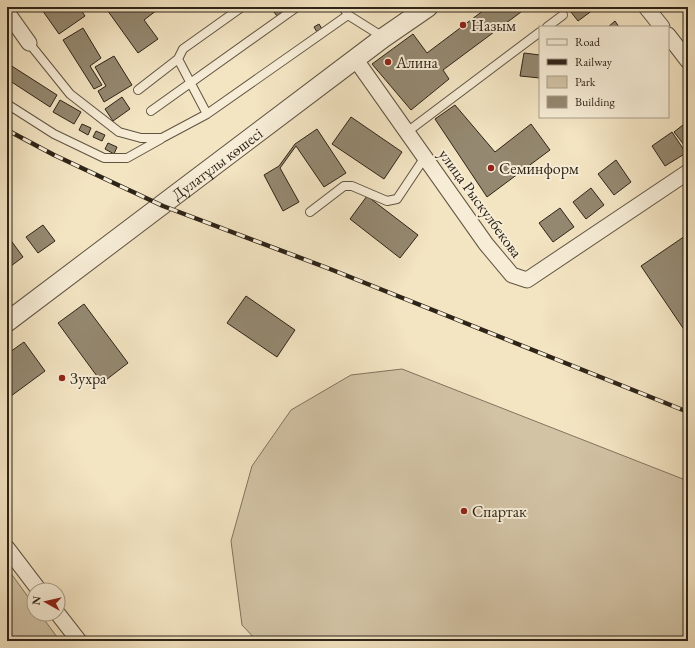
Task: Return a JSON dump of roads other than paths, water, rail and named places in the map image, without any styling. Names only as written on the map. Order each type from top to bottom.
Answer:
[{"type":"street","name":"Дулатұлы көшесі","points":[[7,322],[356,60],[383,38],[428,7]]},
{"type":"street","points":[[646,7],[661,26]]},
{"type":"street","points":[[7,12],[29,43]]},
{"type":"street","points":[[669,36],[688,61]]},
{"type":"street","name":"улица Рыскулбекова","points":[[356,60],[486,244],[512,275],[527,280],[688,172]]},
{"type":"street","points":[[7,548],[33,582]]},
{"type":"street","points":[[64,622],[79,641]]},
{"type":"lane","points":[[138,90],[178,59],[183,49],[242,7]]},
{"type":"lane","points":[[151,111],[296,7]]},
{"type":"lane","points":[[343,7],[348,15],[383,38]]},
{"type":"lane","points":[[7,104],[54,134],[104,158],[127,158],[207,114],[348,15]]},
{"type":"lane","points":[[548,26],[563,15]]},
{"type":"lane","points":[[407,132],[539,33]]},
{"type":"lane","points":[[29,43],[70,94],[119,132],[142,138],[162,138]]},
{"type":"lane","points":[[178,59],[207,114]]},
{"type":"lane","points":[[310,212],[344,186],[352,186],[387,201],[397,199],[425,157]]},
{"type":"railway","points":[[7,130],[54,155],[163,206],[330,269],[688,412]]},
{"type":"place","name":"Назым","points":[[463,25]]},
{"type":"place","name":"Алина","points":[[388,62]]},
{"type":"place","name":"Семинформ","points":[[491,168]]},
{"type":"place","name":"Зухра","points":[[62,378]]},
{"type":"place","name":"Спартак","points":[[464,511]]}]
